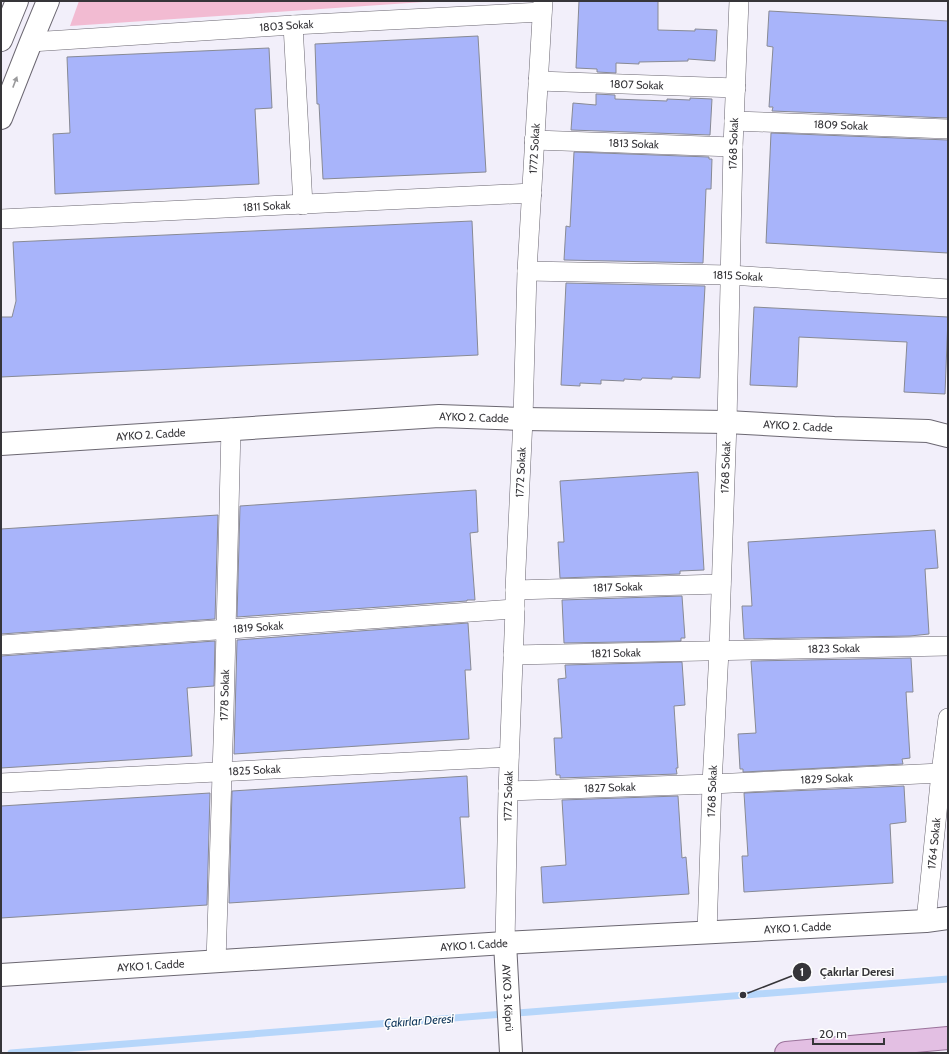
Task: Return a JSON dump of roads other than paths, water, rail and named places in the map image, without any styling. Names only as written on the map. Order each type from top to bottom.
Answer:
[{"type":"main road","points":[[786,1053],[948,1038]]},
{"type":"street","points":[[1,40],[17,1]]},
{"type":"street","points":[[1,118],[48,1]]},
{"type":"street","name":"1768 Sokak","points":[[707,934],[727,422],[733,147],[739,1]]},
{"type":"street","name":"1803 Sokak","points":[[31,42],[542,7]]},
{"type":"street","name":"1772 Sokak","points":[[505,943],[509,757],[515,609],[514,590],[523,419],[527,271],[542,7]]},
{"type":"street","points":[[293,25],[303,205]]},
{"type":"street","name":"1807 Sokak","points":[[538,81],[736,88]]},
{"type":"street","name":"1809 Sokak","points":[[734,121],[948,129]]},
{"type":"street","name":"1813 Sokak","points":[[534,140],[733,147]]},
{"type":"street","name":"1811 Sokak","points":[[1,219],[532,193]]},
{"type":"street","name":"1815 Sokak","points":[[527,271],[730,275],[948,289]]},
{"type":"street","name":"AYKO 2. Cadde","points":[[1,444],[128,437],[231,428],[439,416],[523,419],[727,422],[834,428],[928,431],[948,436]]},
{"type":"street","name":"1778 Sokak","points":[[216,962],[227,628],[231,428]]},
{"type":"street","name":"1817 Sokak","points":[[514,590],[721,584]]},
{"type":"street","name":"1819 Sokak","points":[[1,645],[515,609]]},
{"type":"street","name":"1823 Sokak","points":[[719,651],[948,646]]},
{"type":"street","name":"1821 Sokak","points":[[513,655],[719,651]]},
{"type":"street","name":"1764 Sokak","points":[[926,921],[948,718]]},
{"type":"street","name":"1825 Sokak","points":[[1,783],[509,757]]},
{"type":"street","name":"1829 Sokak","points":[[712,784],[941,773]]},
{"type":"street","name":"1827 Sokak","points":[[508,791],[712,784]]},
{"type":"street","name":"AYKO 1. Cadde","points":[[1,976],[505,943],[707,934],[926,921],[948,918]]},
{"type":"street","name":"AYKO 3. Köprü","points":[[505,943],[511,1053]]},
{"type":"waterway","name":"Çakırlar Deresi","points":[[11,1053],[948,979]]},
{"type":"place","name":"Çakırlar Deresi","points":[[743,995]]}]
